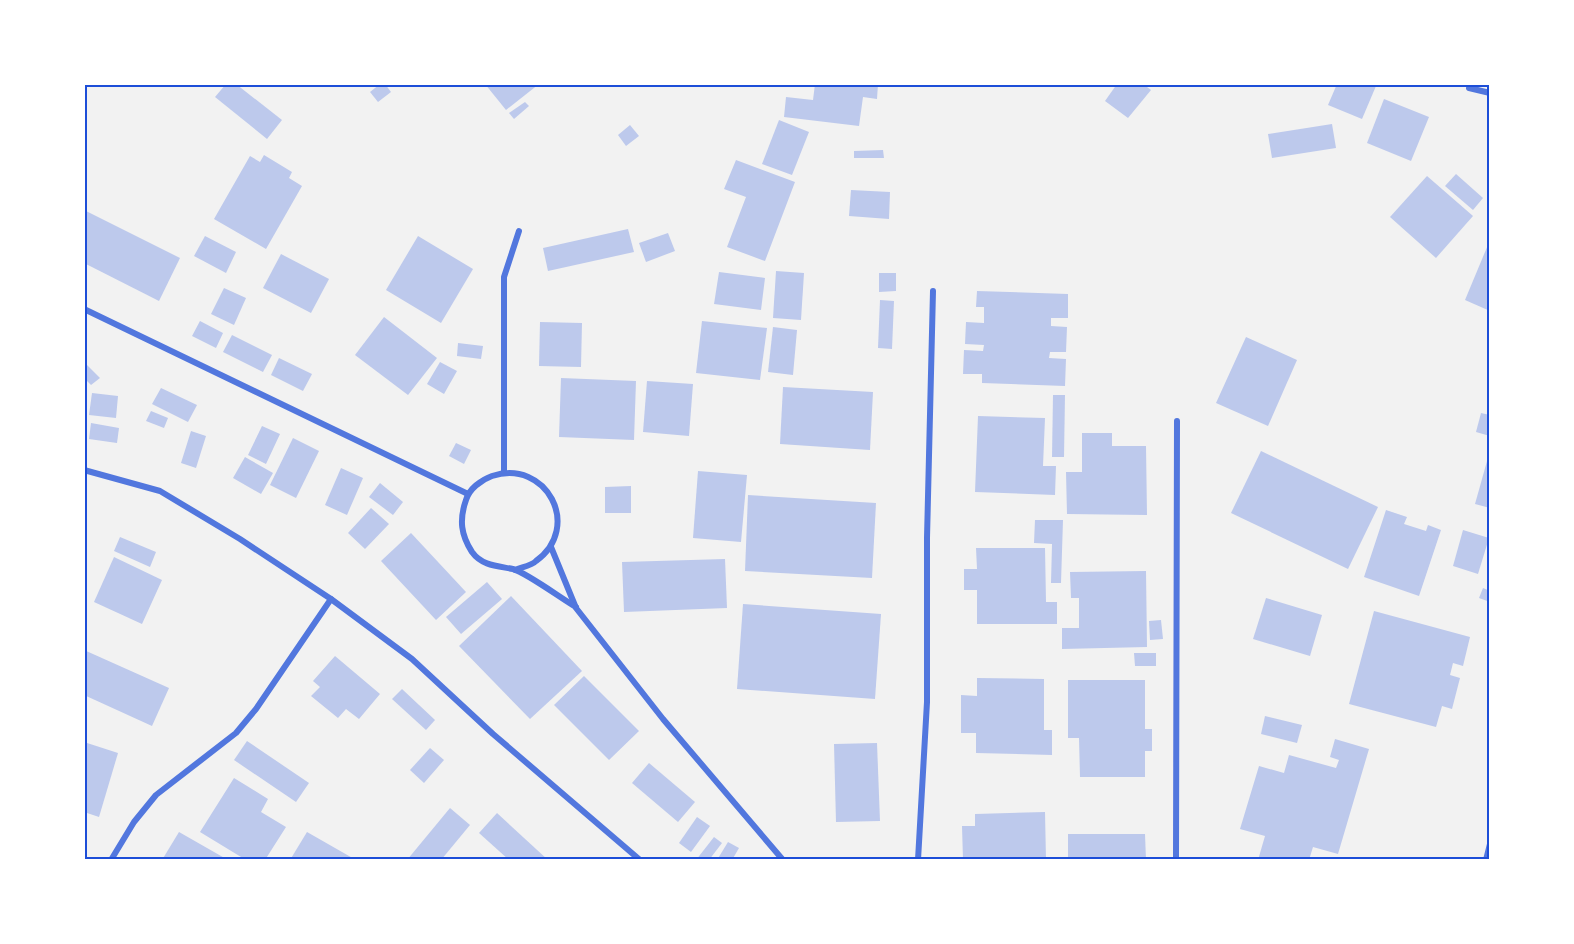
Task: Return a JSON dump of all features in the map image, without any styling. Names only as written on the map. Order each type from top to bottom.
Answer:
[{"type":"street","points":[[1469,88],[1490,93]]},
{"type":"street","points":[[504,472],[504,277],[519,231]]},
{"type":"street","points":[[918,860],[927,702],[927,538],[933,291]]},
{"type":"street","points":[[84,309],[468,495]]},
{"type":"street","points":[[1176,860],[1177,421]]},
{"type":"street","points":[[84,470],[160,491],[240,539],[332,599],[412,659],[493,734],[640,860]]},
{"type":"street","points":[[515,570],[535,562],[551,547],[558,526],[556,505],[544,486],[535,480],[525,475],[504,472],[483,479],[468,495],[461,515],[463,537],[475,555],[493,567],[515,570],[576,608]]},
{"type":"street","points":[[551,547],[576,608],[663,719],[783,860]]},
{"type":"street","points":[[111,860],[134,822],[156,795],[236,733],[256,709],[332,599]]},
{"type":"street","points":[[1486,860],[1490,844]]},
{"type":"building","points":[[226,84],[236,84],[282,120],[267,139],[215,97]]},
{"type":"building","points":[[380,84],[385,84],[391,92],[378,102],[370,92]]},
{"type":"building","points":[[485,84],[539,84],[506,110]]},
{"type":"building","points":[[815,84],[878,84],[877,99],[863,97],[859,126],[784,117],[786,97],[813,100]]},
{"type":"building","points":[[1117,84],[1143,84],[1151,90],[1128,118],[1105,101]]},
{"type":"building","points":[[1337,84],[1376,86],[1362,119],[1328,105]]},
{"type":"building","points":[[1384,99],[1429,117],[1411,161],[1367,143]]},
{"type":"building","points":[[525,102],[529,106],[514,119],[509,113]]},
{"type":"building","points":[[779,120],[809,132],[792,175],[762,164]]},
{"type":"building","points":[[1332,124],[1336,148],[1272,158],[1268,134]]},
{"type":"building","points":[[630,125],[639,136],[626,146],[618,135]]},
{"type":"building","points":[[883,150],[884,158],[854,158],[854,151]]},
{"type":"building","points":[[264,155],[292,172],[289,178],[302,186],[266,249],[214,219],[250,156],[260,162]]},
{"type":"building","points":[[736,160],[795,182],[765,261],[727,247],[746,197],[724,189]]},
{"type":"building","points":[[1456,174],[1483,198],[1473,210],[1445,186]]},
{"type":"building","points":[[1427,176],[1473,216],[1436,258],[1390,217]]},
{"type":"building","points":[[851,190],[890,192],[889,219],[849,216]]},
{"type":"building","points":[[84,210],[180,258],[159,301],[84,263]]},
{"type":"building","points":[[628,229],[634,252],[548,271],[543,248]]},
{"type":"building","points":[[668,233],[675,251],[646,262],[639,243]]},
{"type":"building","points":[[205,236],[236,252],[226,273],[194,256]]},
{"type":"building","points":[[418,236],[473,269],[441,323],[386,290]]},
{"type":"building","points":[[1490,240],[1490,311],[1465,300]]},
{"type":"building","points":[[281,254],[329,279],[311,313],[263,288]]},
{"type":"building","points":[[776,271],[804,273],[801,320],[773,318]]},
{"type":"building","points":[[719,272],[765,278],[761,310],[714,304]]},
{"type":"building","points":[[879,273],[896,273],[896,291],[879,292]]},
{"type":"building","points":[[224,288],[246,298],[234,325],[211,314]]},
{"type":"building","points":[[977,291],[1068,294],[1068,318],[1051,318],[1051,326],[1067,327],[1066,352],[1050,352],[1049,358],[1066,359],[1065,386],[982,383],[982,374],[963,374],[964,350],[983,351],[984,345],[965,344],[966,322],[984,323],[984,307],[976,307]]},
{"type":"building","points":[[880,300],[894,301],[892,349],[878,348]]},
{"type":"building","points":[[384,317],[437,358],[408,395],[355,355]]},
{"type":"building","points":[[200,321],[223,333],[216,348],[192,336]]},
{"type":"building","points":[[702,321],[767,328],[760,380],[696,373]]},
{"type":"building","points":[[540,322],[582,323],[581,367],[539,366]]},
{"type":"building","points":[[773,327],[797,330],[793,375],[768,372]]},
{"type":"building","points":[[232,335],[272,355],[263,372],[223,352]]},
{"type":"building","points":[[1246,337],[1297,360],[1268,426],[1216,403]]},
{"type":"building","points":[[458,343],[483,346],[481,359],[457,356]]},
{"type":"building","points":[[279,358],[312,374],[303,391],[271,375]]},
{"type":"building","points":[[84,362],[100,378],[91,385],[84,378]]},
{"type":"building","points":[[440,362],[457,371],[444,394],[427,384]]},
{"type":"building","points":[[561,378],[636,381],[634,440],[559,437]]},
{"type":"building","points":[[647,381],[693,384],[689,436],[643,432]]},
{"type":"building","points":[[783,387],[873,392],[870,450],[780,444]]},
{"type":"building","points":[[161,388],[197,405],[188,422],[152,404]]},
{"type":"building","points":[[92,393],[118,396],[116,418],[89,415]]},
{"type":"building","points":[[1053,395],[1065,395],[1064,457],[1052,457]]},
{"type":"building","points":[[151,411],[168,418],[164,428],[146,421]]},
{"type":"building","points":[[1481,413],[1490,415],[1490,436],[1476,432]]},
{"type":"building","points":[[978,416],[1045,418],[1043,466],[1056,466],[1055,495],[975,492]]},
{"type":"building","points":[[91,423],[119,428],[117,443],[89,439]]},
{"type":"building","points":[[262,426],[280,434],[266,464],[248,455]]},
{"type":"building","points":[[191,431],[206,436],[196,468],[181,463]]},
{"type":"building","points":[[1082,433],[1112,433],[1112,446],[1146,446],[1147,515],[1067,514],[1066,472],[1082,472]]},
{"type":"building","points":[[293,438],[319,451],[296,498],[270,485]]},
{"type":"building","points":[[456,443],[471,450],[464,464],[449,456]]},
{"type":"building","points":[[1261,451],[1378,507],[1348,569],[1231,513]]},
{"type":"building","points":[[1490,455],[1490,508],[1475,504]]},
{"type":"building","points":[[245,457],[273,473],[261,494],[233,478]]},
{"type":"building","points":[[341,468],[363,478],[347,515],[325,505]]},
{"type":"building","points":[[698,471],[747,475],[741,542],[693,538]]},
{"type":"building","points":[[380,483],[403,502],[393,515],[369,497]]},
{"type":"building","points":[[631,486],[631,513],[605,513],[605,487]]},
{"type":"building","points":[[748,495],[876,503],[872,578],[745,571]]},
{"type":"building","points":[[371,508],[389,524],[365,549],[348,533]]},
{"type":"building","points":[[1386,510],[1407,517],[1404,524],[1426,531],[1428,525],[1441,530],[1419,596],[1364,577]]},
{"type":"building","points":[[1035,520],[1063,520],[1061,583],[1051,583],[1052,544],[1034,543]]},
{"type":"building","points":[[1463,530],[1489,538],[1478,574],[1453,566]]},
{"type":"building","points":[[411,533],[466,592],[436,620],[381,561]]},
{"type":"building","points":[[120,537],[156,552],[150,567],[114,551]]},
{"type":"building","points":[[976,548],[1045,548],[1046,602],[1057,602],[1057,624],[977,624],[977,590],[964,590],[964,569],[977,569]]},
{"type":"building","points":[[114,557],[162,580],[142,624],[94,602]]},
{"type":"building","points":[[725,559],[727,608],[624,612],[622,562]]},
{"type":"building","points":[[1146,571],[1147,647],[1062,649],[1062,628],[1079,628],[1079,598],[1071,598],[1070,572]]},
{"type":"building","points":[[487,582],[502,599],[461,634],[446,617]]},
{"type":"building","points":[[1483,588],[1490,591],[1490,602],[1479,598]]},
{"type":"building","points":[[511,596],[582,671],[530,719],[459,646]]},
{"type":"building","points":[[1266,598],[1322,615],[1310,656],[1253,639]]},
{"type":"building","points":[[743,604],[881,614],[875,699],[737,689]]},
{"type":"building","points":[[1374,611],[1470,637],[1463,666],[1453,663],[1450,675],[1460,678],[1452,709],[1442,706],[1436,727],[1349,704]]},
{"type":"building","points":[[1161,620],[1163,639],[1150,640],[1149,621]]},
{"type":"building","points":[[84,650],[169,688],[152,726],[84,695]]},
{"type":"building","points":[[1134,653],[1156,653],[1156,666],[1135,666]]},
{"type":"building","points":[[335,656],[380,694],[359,719],[346,709],[338,718],[311,696],[320,687],[313,681]]},
{"type":"building","points":[[584,676],[639,731],[609,760],[554,705]]},
{"type":"building","points":[[977,678],[1044,679],[1044,730],[1052,730],[1052,755],[976,753],[976,733],[961,733],[961,695],[977,696]]},
{"type":"building","points":[[1068,680],[1145,680],[1145,729],[1152,729],[1152,751],[1145,751],[1145,777],[1080,777],[1079,738],[1068,738]]},
{"type":"building","points":[[402,689],[435,720],[426,730],[392,699]]},
{"type":"building","points":[[1265,716],[1302,725],[1297,743],[1261,734]]},
{"type":"building","points":[[1335,739],[1369,749],[1338,854],[1313,847],[1309,860],[1258,860],[1265,836],[1240,829],[1259,766],[1284,773],[1289,755],[1336,768],[1339,760],[1330,757]]},
{"type":"building","points":[[247,741],[309,783],[296,802],[234,760]]},
{"type":"building","points":[[84,742],[118,753],[99,817],[84,812]]},
{"type":"building","points":[[877,743],[880,821],[836,822],[834,744]]},
{"type":"building","points":[[430,748],[444,760],[424,783],[410,770]]},
{"type":"building","points":[[649,763],[695,802],[678,822],[632,783]]},
{"type":"building","points":[[234,778],[268,799],[261,812],[286,827],[265,860],[246,860],[200,832]]},
{"type":"building","points":[[450,808],[470,825],[441,860],[407,860]]},
{"type":"building","points":[[1045,812],[1046,860],[963,860],[962,826],[975,826],[975,814]]},
{"type":"building","points":[[497,813],[548,860],[509,860],[479,833]]},
{"type":"building","points":[[697,817],[710,826],[691,852],[679,843]]},
{"type":"building","points":[[179,832],[228,860],[162,860]]},
{"type":"building","points":[[307,832],[356,860],[290,860]]},
{"type":"building","points":[[1068,834],[1145,834],[1146,860],[1068,860]]},
{"type":"building","points":[[714,837],[722,843],[709,860],[696,860]]},
{"type":"building","points":[[728,842],[739,848],[732,860],[717,860]]}]
